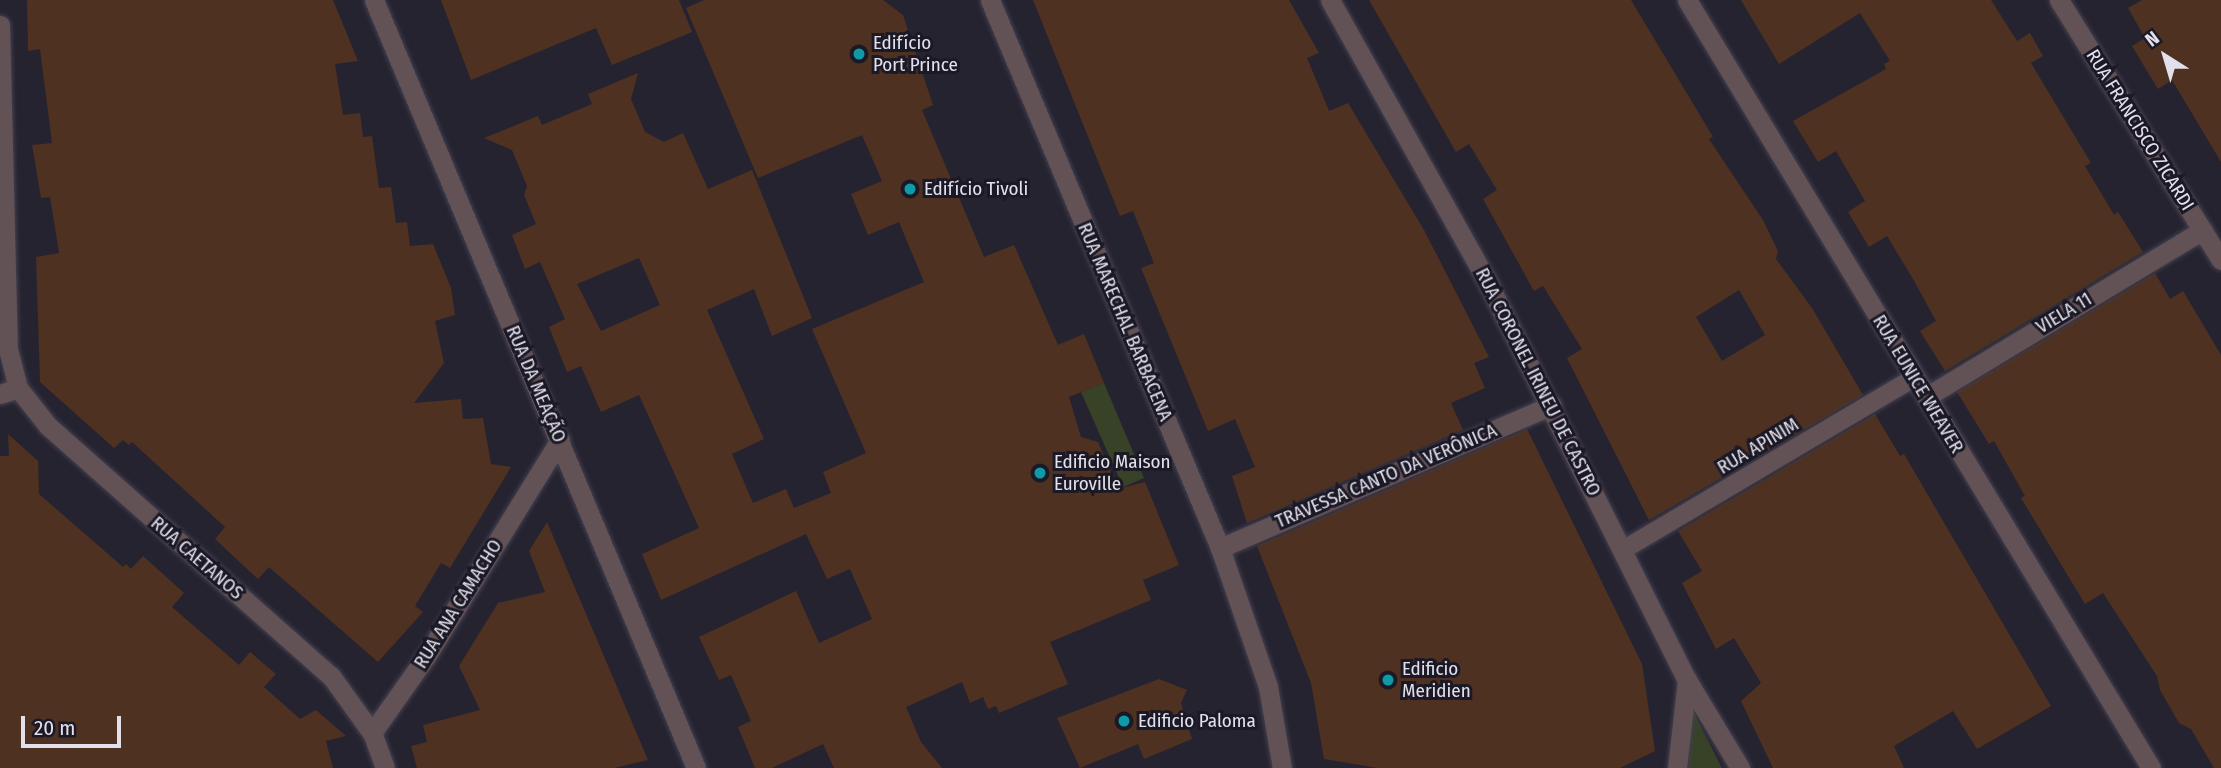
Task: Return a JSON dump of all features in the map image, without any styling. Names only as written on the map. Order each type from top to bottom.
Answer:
[{"type":"street","name":"RUA DA MEAÇÃO","points":[[374,0],[695,768]]},
{"type":"street","name":"RUA MARECHAL BARBACENA","points":[[990,0],[1220,548],[1268,688],[1282,768]]},
{"type":"street","name":"RUA CORONEL IRINEU DE CASTRO","points":[[1330,0],[1552,405],[1687,680],[1740,768]]},
{"type":"street","name":"RUA EUNICE WEAVER","points":[[1687,0],[2151,768]]},
{"type":"street","name":"RUA FRANCISCO ZICARDI","points":[[2059,0],[2221,260]]},
{"type":"street","points":[[0,25],[9,391]]},
{"type":"street","name":"VIELA 11","points":[[1926,397],[2203,230]]},
{"type":"street","name":"RUA CAETANOS","points":[[9,391],[331,676],[372,733]]},
{"type":"street","name":"TRAVESSA CANTO DA VERÔNICA","points":[[1220,548],[1552,405]]},
{"type":"street","name":"RUA ANA CAMACHO","points":[[372,733],[427,656],[560,440]]},
{"type":"street","points":[[1677,768],[1687,680]]},
{"type":"street","points":[[372,733],[385,768]]},
{"type":"lane","name":"RUA APINIM","points":[[1623,550],[1914,378]]},
{"type":"green space","points":[[1104,383],[1144,478],[1123,487],[1081,392]]},
{"type":"green space","points":[[1693,711],[1722,768],[1688,768]]},
{"type":"building","points":[[27,0],[333,0],[358,61],[335,64],[343,115],[360,113],[363,137],[372,136],[379,188],[391,187],[396,223],[407,222],[410,246],[433,244],[451,288],[455,315],[435,321],[444,363],[414,403],[461,399],[463,419],[483,418],[491,464],[511,467],[450,568],[441,563],[415,606],[423,612],[378,662],[269,567],[258,579],[215,539],[225,527],[132,442],[129,445],[123,440],[114,448],[40,382],[36,257],[59,253],[50,197],[41,198],[32,145],[52,143],[40,49],[28,51]]},
{"type":"building","points":[[441,0],[679,0],[692,32],[612,65],[596,28],[471,80]]},
{"type":"building","points":[[704,0],[883,0],[903,15],[933,105],[922,110],[984,257],[1014,245],[1058,345],[1084,334],[1104,383],[1069,397],[1081,437],[1098,442],[1118,489],[1145,482],[1179,565],[1143,580],[1151,600],[1050,642],[1068,684],[999,713],[996,706],[988,709],[983,697],[970,703],[962,682],[906,707],[921,742],[942,768],[834,768],[823,744],[772,768],[755,768],[738,727],[751,721],[731,675],[719,680],[699,637],[796,591],[819,643],[872,619],[850,569],[827,579],[806,534],[661,600],[642,554],[699,528],[639,395],[601,412],[581,366],[567,372],[549,327],[565,319],[540,262],[525,269],[512,235],[536,224],[524,195],[527,186],[512,150],[484,138],[538,116],[542,125],[592,104],[588,94],[638,73],[631,99],[645,132],[664,142],[683,133],[708,189],[752,170],[812,318],[772,336],[754,289],[707,310],[764,439],[732,454],[753,503],[786,489],[794,508],[831,493],[823,472],[866,453],[812,329],[924,282],[899,222],[868,235],[851,194],[882,181],[862,135],[758,178],[686,8]],"holes":[[[639,258],[660,305],[601,331],[577,284]]]},
{"type":"building","points":[[1033,0],[1289,0],[1319,53],[1307,58],[1329,111],[1348,103],[1424,230],[1489,357],[1474,363],[1485,388],[1451,403],[1463,430],[1247,523],[1232,476],[1255,467],[1235,419],[1208,431],[1141,268],[1154,263],[1133,211],[1120,216]]},
{"type":"building","points":[[1369,0],[1631,0],[1713,137],[1709,139],[1763,220],[1778,251],[1776,259],[1812,308],[1863,395],[1649,520],[1567,358],[1582,349],[1543,286],[1534,291],[1483,199],[1497,190],[1469,144],[1456,152]],"holes":[[[1739,290],[1765,335],[1722,361],[1696,317]]]},
{"type":"building","points":[[1741,0],[1991,0],[2017,41],[2030,33],[2043,56],[2031,63],[2091,163],[2085,166],[2114,215],[2118,212],[2143,252],[1945,371],[1920,331],[1936,321],[1887,236],[1869,247],[1848,212],[1865,201],[1836,151],[1818,162],[1793,121],[1886,69],[1884,64],[1890,61],[1860,13],[1779,64]]},
{"type":"building","points":[[2142,0],[2221,0],[2221,162],[2172,80],[2158,89],[2132,46],[2145,38],[2128,8]]},
{"type":"building","points":[[2155,273],[2170,299],[2183,291],[2221,355],[2221,768],[2214,768],[2191,729],[2179,723],[2160,690],[2157,676],[2103,593],[2085,604],[2021,498],[2025,496],[1994,441],[1989,444],[1957,392]]},
{"type":"building","points":[[1875,414],[1900,456],[1904,454],[2051,706],[1977,749],[1953,711],[1894,746],[1904,768],[1773,768],[1741,701],[1761,683],[1734,638],[1716,649],[1682,583],[1702,571],[1678,531]]},
{"type":"building","points":[[1527,429],[1642,664],[1655,751],[1620,768],[1378,768],[1324,759],[1311,683],[1257,546]]},
{"type":"building","points":[[8,434],[38,461],[39,494],[123,567],[126,564],[131,569],[143,556],[184,593],[172,607],[239,665],[250,652],[276,674],[264,687],[300,719],[316,710],[346,736],[326,741],[333,768],[0,768],[0,456],[9,456]]},
{"type":"building","points":[[547,522],[648,760],[614,768],[417,768],[411,746],[427,742],[423,725],[480,710],[459,666],[498,603],[545,592],[529,551]]},
{"type":"building","name":"Edificio Paloma","points":[[1159,679],[1187,690],[1181,703],[1192,739],[1144,759],[1138,744],[1080,768],[1057,718]]},
{"type":"place","name":"Edifício Port Prince","points":[[859,54]]},
{"type":"place","name":"Edifício Tivoli","points":[[910,189]]},
{"type":"place","name":"Edificio Maison Euroville","points":[[1040,473]]},
{"type":"place","name":"Edificio Meridien","points":[[1388,680]]},
{"type":"place","name":"Edificio Paloma","points":[[1124,721]]}]
